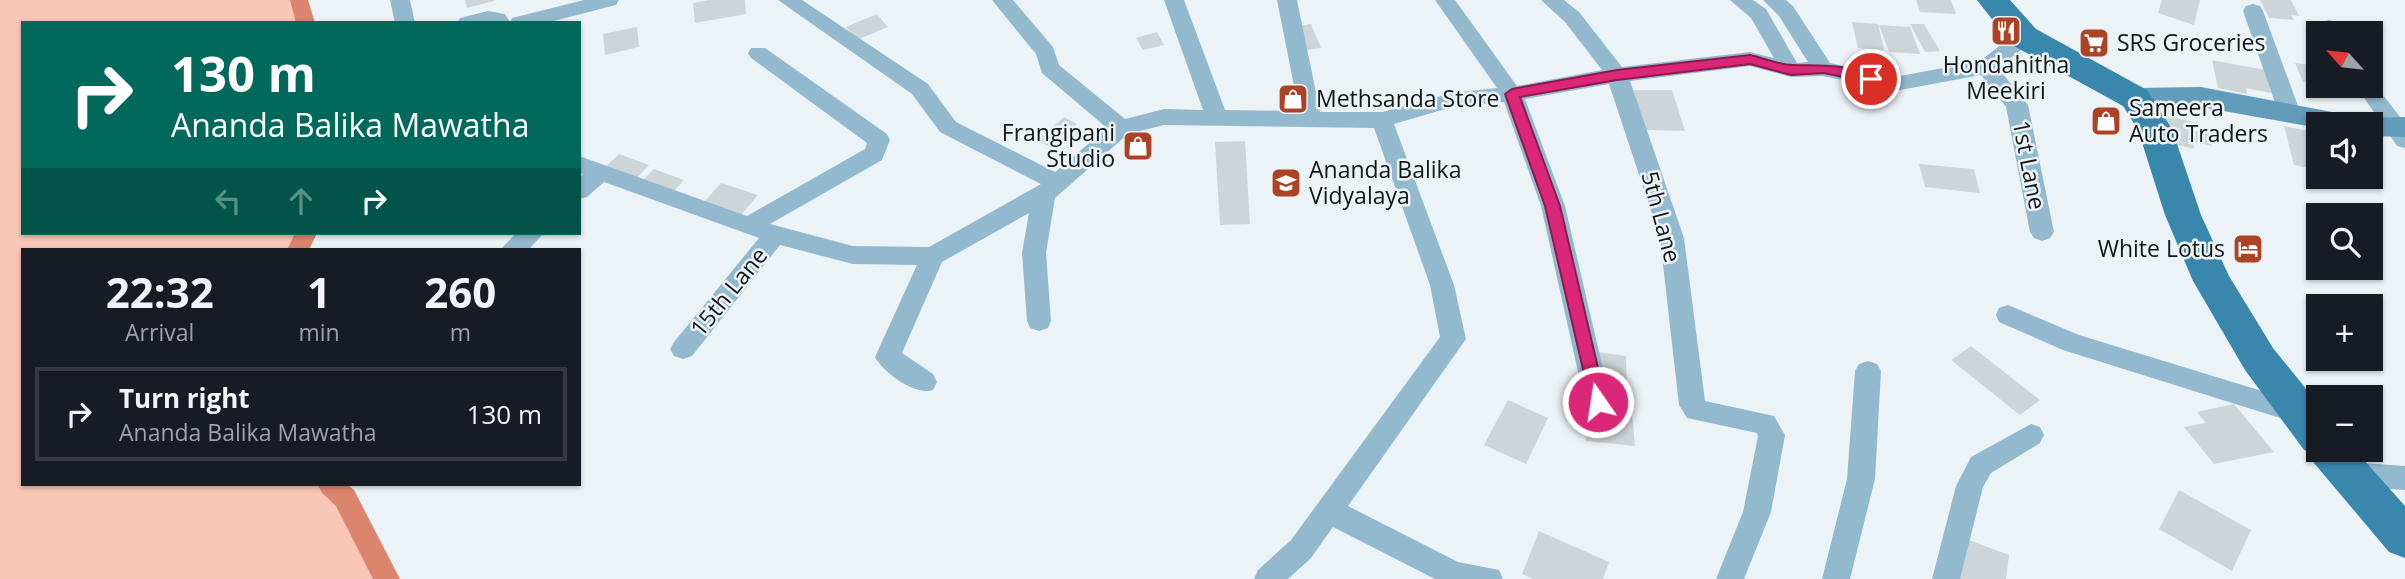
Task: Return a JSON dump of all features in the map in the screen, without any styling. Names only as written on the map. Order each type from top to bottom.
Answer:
[{"type":"main road","points":[[1993,0],[2024,37],[2134,98],[2155,129],[2183,215],[2212,281],[2259,359],[2306,421]]},
{"type":"main road","points":[[2339,462],[2405,538]]},
{"type":"street","points":[[400,0],[405,21]]},
{"type":"street","points":[[527,21],[609,0]]},
{"type":"street","points":[[788,0],[920,89],[947,127],[1051,189]]},
{"type":"street","points":[[1002,0],[1046,52],[1049,68],[1121,128]]},
{"type":"street","points":[[1174,0],[1217,118]]},
{"type":"street","points":[[1287,0],[1311,119]]},
{"type":"street","points":[[1445,0],[1512,94],[1553,206],[1598,402]]},
{"type":"street","name":"5th Lane","points":[[1550,0],[1572,17],[1617,75],[1672,238],[1692,405],[1696,410],[1765,424],[1772,435],[1757,512],[1730,579]]},
{"type":"street","points":[[1740,0],[1759,13],[1791,70]]},
{"type":"street","points":[[1773,0],[1786,11],[1824,69]]},
{"type":"street","points":[[2253,11],[2290,114]]},
{"type":"street","points":[[475,21],[488,18],[499,21]]},
{"type":"street","points":[[581,187],[590,168],[775,235],[853,255],[933,256],[1051,189],[1121,128],[1164,117],[1382,120],[1452,100],[1512,94],[1617,75],[1750,59],[1791,70],[1824,69],[1895,84],[1986,67],[2024,37]]},
{"type":"street","points":[[748,226],[874,154],[879,140],[758,53]]},
{"type":"street","name":"1st Lane","points":[[1986,67],[2017,105],[2042,232]]},
{"type":"street","points":[[2134,98],[2201,97],[2306,117]]},
{"type":"street","points":[[2374,98],[2394,130]]},
{"type":"street","points":[[1268,579],[1301,550],[1453,339],[1442,285],[1382,120]]},
{"type":"street","points":[[1039,321],[1034,253],[1051,189]]},
{"type":"street","points":[[514,248],[530,235]]},
{"type":"street","name":"15th Lane","points":[[683,349],[775,235]]},
{"type":"street","points":[[924,382],[888,357],[933,256]]},
{"type":"street","points":[[2008,315],[2072,343],[2306,424]]},
{"type":"street","points":[[1836,579],[1861,479],[1868,370]]},
{"type":"street","points":[[1946,579],[1970,485],[1981,465],[2031,435]]},
{"type":"street","points":[[2339,462],[2405,478]]},
{"type":"street","points":[[1328,510],[1455,575],[1489,579]]},
{"type":"shaded area","points":[[0,0],[299,0],[305,21],[21,21],[21,235],[305,235],[299,248],[21,248],[21,486],[332,486],[345,498],[387,579],[0,579]]},
{"type":"building","points":[[465,0],[494,0],[494,1],[467,8]]},
{"type":"building","points":[[745,0],[746,14],[695,23],[693,3]]},
{"type":"building","points":[[1916,0],[1951,0],[1956,14],[1920,12]]},
{"type":"building","points":[[2162,0],[2200,0],[2194,25],[2158,13]]},
{"type":"building","points":[[2260,0],[2291,0],[2299,16],[2291,15],[2294,20],[2269,18]]},
{"type":"building","points":[[877,14],[888,27],[857,40],[846,27]]},
{"type":"building","points":[[1852,22],[1878,24],[1884,50],[1858,48]]},
{"type":"building","points":[[1311,24],[1321,48],[1301,51],[1291,27]]},
{"type":"building","points":[[1910,24],[1924,24],[1940,51],[1925,52]]},
{"type":"building","points":[[1879,25],[1910,27],[1920,54],[1889,52]]},
{"type":"building","points":[[637,27],[639,47],[605,55],[603,34]]},
{"type":"building","points":[[1157,32],[1164,45],[1143,50],[1136,38]]},
{"type":"building","points":[[2212,60],[2265,70],[2271,93],[2246,88],[2247,94],[2218,88]]},
{"type":"building","points":[[2295,63],[2306,64],[2306,82],[2303,82]]},
{"type":"building","points":[[1633,90],[1672,90],[1685,131],[1644,130]]},
{"type":"building","points":[[2165,116],[2194,122],[2195,131],[2210,134],[2212,146],[2193,141],[2194,149],[2169,143]]},
{"type":"building","points":[[1064,117],[1077,124],[1050,147],[1037,140]]},
{"type":"building","points":[[2284,126],[2306,130],[2306,167],[2294,165]]},
{"type":"building","points":[[1245,141],[1250,224],[1220,225],[1215,142]]},
{"type":"building","points":[[619,154],[649,165],[628,187],[597,175]]},
{"type":"building","points":[[1919,164],[1974,169],[1980,193],[1925,187]]},
{"type":"building","points":[[654,169],[684,180],[667,198],[636,187]]},
{"type":"building","points":[[721,183],[758,195],[742,214],[704,202]]},
{"type":"building","points":[[1971,346],[2040,400],[2020,415],[1951,360]]},
{"type":"building","points":[[1590,351],[1626,356],[1627,393],[1590,388]]},
{"type":"building","points":[[1584,396],[1631,401],[1635,446],[1586,441]]},
{"type":"building","points":[[1508,400],[1548,418],[1526,464],[1484,445]]},
{"type":"building","points":[[2234,404],[2274,452],[2214,464],[2184,427],[2206,423],[2197,412]]},
{"type":"building","points":[[2179,490],[2251,530],[2232,571],[2159,529]]},
{"type":"building","points":[[1539,531],[1609,562],[1603,579],[1533,579],[1522,574]]},
{"type":"building","points":[[1961,537],[2009,555],[2006,579],[1954,579]]},
{"type":"waterway","points":[[299,0],[305,21]]},
{"type":"waterway","points":[[299,248],[305,235]]},
{"type":"waterway","points":[[332,486],[345,498],[387,579]]},
{"type":"place","name":"Hondahitha Meekiri","points":[[2006,31]]},
{"type":"place","name":"SRS Groceries","points":[[2094,43]]},
{"type":"place","name":"Methsanda Store","points":[[1293,99]]},
{"type":"place","name":"Sameera Auto Traders","points":[[2106,121]]},
{"type":"place","name":"Frangipani Studio","points":[[1138,146]]},
{"type":"place","name":"Ananda Balika Vidyalaya","points":[[1286,183]]},
{"type":"place","name":"White Lotus","points":[[2248,249]]},
{"type":"route","points":[[1598,402],[1553,206],[1512,94],[1617,75],[1750,59],[1791,70],[1824,69],[1871,79]]}]
